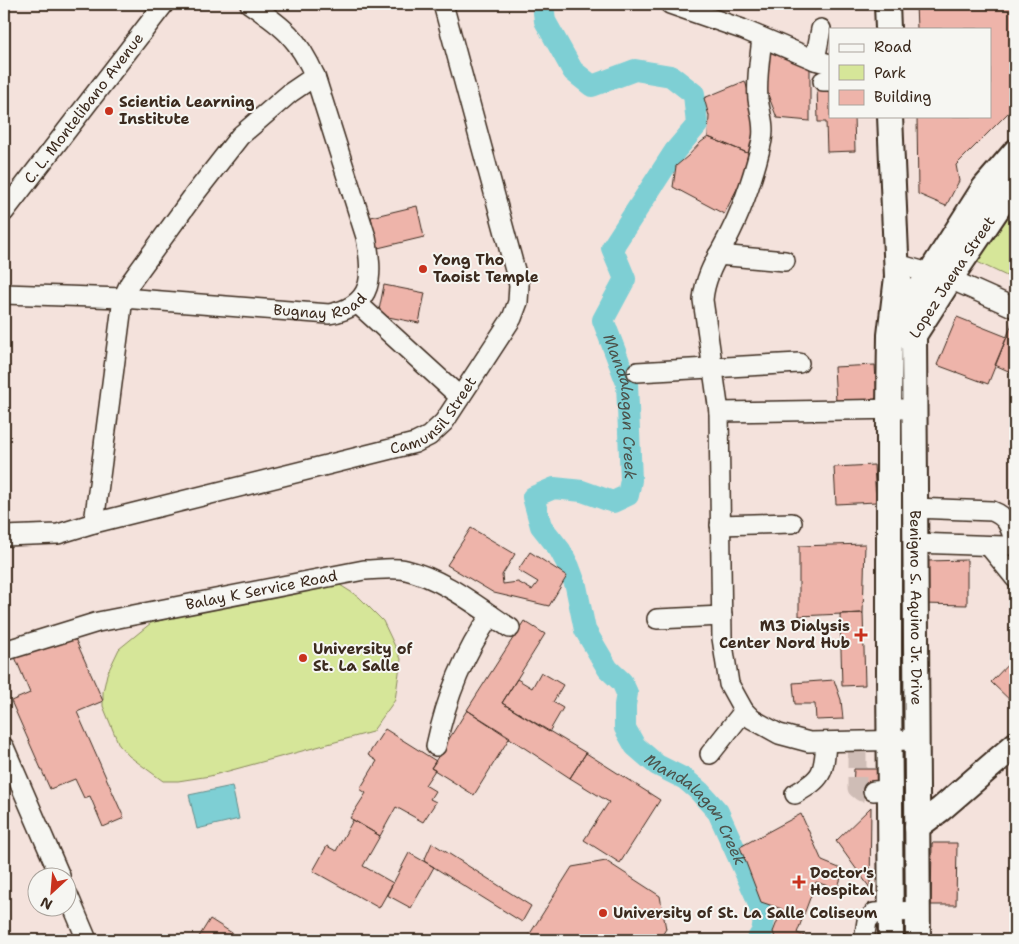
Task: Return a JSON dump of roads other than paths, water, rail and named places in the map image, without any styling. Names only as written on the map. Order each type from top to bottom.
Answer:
[{"type":"main road","points":[[887,4],[888,28]]},
{"type":"main road","name":"Benigno S. Aquino Jr. Drive","points":[[890,118],[897,271],[890,335],[890,741],[881,790],[891,912],[891,940]]},
{"type":"main road","name":"Lopez Jaena Street","points":[[975,223],[984,188],[1015,152]]},
{"type":"main road","name":"Lopez Jaena Street","points":[[890,373],[914,335],[940,276],[975,223],[1015,183]]},
{"type":"main road","name":"Benigno S. Aquino Jr. Drive","points":[[897,271],[910,304],[914,335],[918,940]]},
{"type":"main road","name":"Lopez Jaena Street","points":[[890,335],[910,304],[940,276]]},
{"type":"main road","points":[[889,673],[916,673]]},
{"type":"main road","points":[[917,836],[941,809],[1015,745]]},
{"type":"main road","points":[[917,836],[1015,766]]},
{"type":"street","name":"C. L. Montelibano Avenue","points":[[4,212],[164,4]]},
{"type":"street","name":"Bugnay Road","points":[[4,294],[123,298],[329,314],[342,312],[357,303],[369,286],[371,262],[366,237],[315,76],[306,56],[292,36],[250,4]]},
{"type":"street","name":"Camunsil Street","points":[[4,536],[58,534],[94,523],[414,443],[429,436],[444,422],[512,318],[518,302],[519,285],[442,4]]},
{"type":"street","points":[[670,4],[742,29],[825,72]]},
{"type":"street","points":[[821,29],[825,72]]},
{"type":"street","points":[[762,38],[758,98],[763,120],[762,140],[742,204],[731,231],[706,279],[702,300],[714,368],[719,412],[722,638],[728,684],[744,711],[752,719],[779,734],[809,742],[857,745],[916,740]]},
{"type":"street","points":[[94,523],[123,298],[130,283],[240,136],[290,93],[315,76]]},
{"type":"street","points":[[718,255],[785,261]]},
{"type":"street","points":[[897,271],[940,276],[1015,308]]},
{"type":"street","points":[[357,303],[460,397]]},
{"type":"street","points":[[637,372],[800,364]]},
{"type":"street","points":[[719,412],[913,409]]},
{"type":"street","points":[[914,508],[992,511],[1008,520],[1015,543],[1004,546],[914,544]]},
{"type":"street","points":[[720,526],[792,523]]},
{"type":"street","points":[[989,546],[1015,578]]},
{"type":"street","name":"Balay K Service Road","points":[[4,652],[98,622],[364,570],[404,570],[427,576],[510,628]]},
{"type":"street","points":[[436,746],[441,720],[451,690],[479,632],[491,615]]},
{"type":"street","points":[[657,619],[722,616]]},
{"type":"street","points":[[710,754],[744,711]]},
{"type":"street","points":[[795,794],[815,782],[822,772],[826,742]]},
{"type":"street","points":[[4,747],[56,866]]},
{"type":"street","points":[[864,940],[867,921],[874,913],[917,911]]},
{"type":"street","points":[[77,916],[87,940]]},
{"type":"water","points":[[232,786],[239,819],[197,829],[189,795]]},
{"type":"waterway","name":"Mandalagan Creek","points":[[543,4],[545,21],[573,71],[592,86],[635,70],[671,76],[694,94],[697,125],[675,151],[612,248],[625,279],[603,320],[627,383],[631,480],[628,495],[613,502],[582,491],[554,488],[533,497],[541,526],[560,550],[569,567],[576,586],[585,630],[608,669],[622,682],[627,693],[625,728],[635,746],[657,765],[685,779],[718,812],[756,896],[764,920],[762,932],[757,940]]},
{"type":"tunnel","points":[[857,749],[857,788],[862,792],[873,791]]},
{"type":"place","name":"Scientia Learning Institute","points":[[109,111]]},
{"type":"place","name":"Yong Tho Taoist Temple","points":[[423,269]]},
{"type":"place","name":"M3 Dialysis Center Nord Hub","points":[[861,635]]},
{"type":"place","name":"University of St. La Salle","points":[[303,658]]},
{"type":"place","name":"Doctor's Hospital","points":[[799,882]]},
{"type":"place","name":"University of St. La Salle Coliseum","points":[[603,913]]}]
